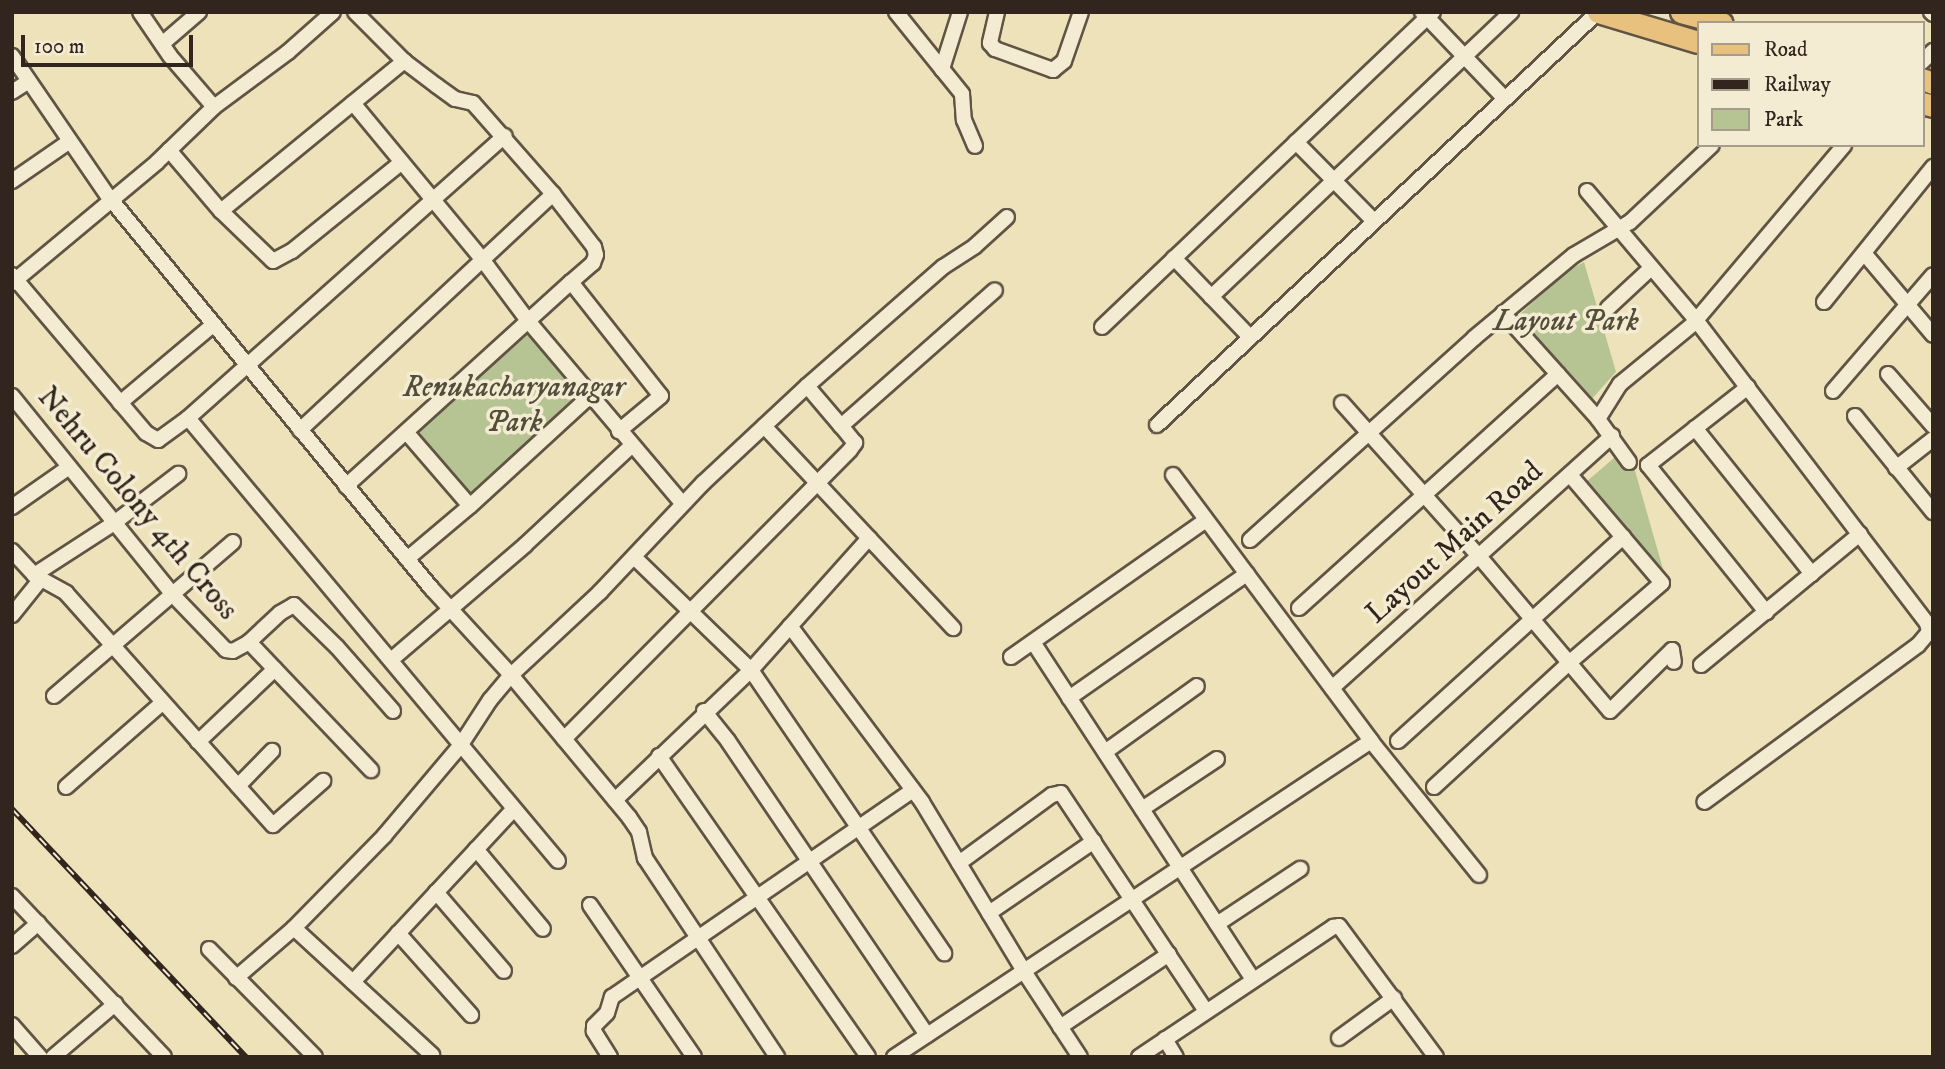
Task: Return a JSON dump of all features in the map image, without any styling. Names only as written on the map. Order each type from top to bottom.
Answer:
[{"type":"main road","points":[[1598,12],[1696,41]]},
{"type":"main road","points":[[1694,14],[1716,21]]},
{"type":"street","points":[[140,12],[162,44],[214,107]]},
{"type":"street","points":[[162,44],[198,12]]},
{"type":"street","points":[[333,12],[288,52],[214,107],[169,150],[14,279],[146,433],[158,440],[188,418],[505,136]]},
{"type":"street","points":[[346,486],[529,322],[593,262],[596,255],[594,247],[505,136],[472,103],[455,99],[404,61],[355,12]]},
{"type":"street","points":[[897,12],[962,94],[966,127],[975,146]]},
{"type":"street","points":[[942,69],[960,12]]},
{"type":"street","points":[[997,12],[990,43],[995,48],[1053,70],[1064,61],[1081,12]]},
{"type":"street","points":[[1211,297],[1511,12]]},
{"type":"street","points":[[1157,425],[1598,12]]},
{"type":"street","points":[[1102,327],[1427,14],[1463,57],[1505,99]]},
{"type":"street","points":[[12,56],[111,199],[246,366],[407,559],[511,676],[615,800],[639,832],[645,858],[777,1057]]},
{"type":"street","points":[[221,211],[404,61]]},
{"type":"street","points":[[12,92],[29,81]]},
{"type":"street","points":[[353,103],[631,446],[683,504]]},
{"type":"street","points":[[12,181],[70,141]]},
{"type":"street","points":[[1296,142],[1374,222]]},
{"type":"street","points":[[1250,540],[1503,313],[1574,255],[1630,222],[1710,147]]},
{"type":"street","points":[[1598,419],[1620,384],[1696,320],[1842,147]]},
{"type":"street","points":[[169,150],[221,211],[273,261],[292,251],[402,162]]},
{"type":"street","points":[[1824,302],[1933,167]]},
{"type":"street","points":[[1587,191],[1696,320],[1927,623],[1926,638],[1704,802]]},
{"type":"street","points":[[300,430],[553,194]]},
{"type":"street","points":[[236,978],[294,928],[384,836],[460,746],[490,700],[511,676],[634,556],[683,504],[807,386],[943,267],[975,246],[1007,217]]},
{"type":"street","points":[[1864,253],[1933,335]]},
{"type":"street","points":[[1174,258],[1250,337]]},
{"type":"street","points":[[1608,308],[1651,268]]},
{"type":"street","points":[[1833,391],[1933,275]]},
{"type":"street","points":[[571,282],[660,396],[619,431]]},
{"type":"street","points":[[841,426],[995,290]]},
{"type":"street","points":[[1503,313],[1598,419],[1629,462]]},
{"type":"street","points":[[120,403],[214,325]]},
{"type":"street","points":[[1888,373],[1933,426]]},
{"type":"street","points":[[1299,608],[1558,374]]},
{"type":"street","points":[[564,739],[855,443],[807,386]]},
{"type":"street","points":[[1748,387],[1648,465],[1766,612]]},
{"type":"street","points":[[407,559],[470,506],[590,396]]},
{"type":"street","points":[[1342,402],[1478,555],[1610,711],[1672,650],[1674,663]]},
{"type":"street","name":"Nehru Colony 4th Cross","points":[[14,403],[173,595],[226,650],[233,651],[249,642],[371,770]]},
{"type":"street","points":[[1855,416],[1933,512]]},
{"type":"street","points":[[188,418],[558,861]]},
{"type":"street","points":[[764,426],[953,628]]},
{"type":"street","points":[[1695,428],[1812,574]]},
{"type":"street","points":[[407,433],[470,506]]},
{"type":"street","name":"Layout Main Road","points":[[1332,688],[1612,436]]},
{"type":"street","points":[[1896,468],[1933,439]]},
{"type":"street","points":[[391,660],[565,509],[631,446]]},
{"type":"street","points":[[12,507],[68,468]]},
{"type":"street","points":[[12,615],[38,577],[178,474]]},
{"type":"street","points":[[1173,475],[1371,741],[1479,875]]},
{"type":"street","points":[[1434,787],[1570,662],[1662,583],[1570,475]]},
{"type":"street","points":[[1011,657],[1206,520]]},
{"type":"street","points":[[1701,665],[1860,534]]},
{"type":"street","points":[[1398,741],[1623,537]]},
{"type":"street","points":[[615,800],[704,711],[751,670],[869,538]]},
{"type":"street","points":[[54,696],[233,541]]},
{"type":"street","points":[[12,551],[38,577],[66,593],[273,825],[323,780]]},
{"type":"street","points":[[634,556],[751,670],[944,953]]},
{"type":"street","points":[[1069,698],[1247,574]]},
{"type":"street","points":[[249,642],[280,613],[294,605],[337,647],[393,711]]},
{"type":"street","points":[[790,626],[913,790],[1080,1057]]},
{"type":"street","points":[[1033,642],[1253,980]]},
{"type":"street","points":[[198,742],[275,670]]},
{"type":"street","points":[[1105,752],[1197,686]]},
{"type":"street","points":[[66,787],[162,703]]},
{"type":"street","points":[[704,711],[729,741],[927,1035]]},
{"type":"street","points":[[894,1057],[1025,973],[1371,741]]},
{"type":"street","points":[[238,786],[272,751]]},
{"type":"street","points":[[659,756],[868,1057]]},
{"type":"street","points":[[1142,809],[1217,759]]},
{"type":"street","points":[[611,1057],[594,1031],[594,1026],[607,1013],[612,997],[913,790]]},
{"type":"street","points":[[959,863],[1057,792],[1065,797],[1206,1011]]},
{"type":"street","points":[[353,982],[514,809]]},
{"type":"street","points":[[989,913],[1094,841]]},
{"type":"street","points":[[476,849],[543,929]]},
{"type":"street","points":[[1217,924],[1300,869]]},
{"type":"street","points":[[436,892],[504,971]]},
{"type":"street","points":[[12,895],[115,1004],[157,1054]]},
{"type":"street","points":[[590,905],[694,1057]]},
{"type":"street","points":[[12,946],[38,923]]},
{"type":"street","points":[[1139,1057],[1333,927],[1339,926],[1394,998],[1432,1056]]},
{"type":"street","points":[[294,928],[432,1055]]},
{"type":"street","points":[[398,933],[471,1015]]},
{"type":"street","points":[[209,949],[315,1057]]},
{"type":"street","points":[[1060,1027],[1169,954]]},
{"type":"street","points":[[1339,1038],[1394,998]]},
{"type":"street","points":[[52,1057],[115,1004]]},
{"type":"street","points":[[12,1025],[40,1057]]},
{"type":"street","points":[[1165,1039],[1176,1057]]},
{"type":"green space","name":"Layout Park","points":[[1584,262],[1616,372],[1590,401],[1517,317],[1566,272]]},
{"type":"green space","name":"Renukacharyanagar Park","points":[[530,332],[585,401],[472,499],[417,432]]},
{"type":"green space","points":[[1628,446],[1663,569],[1586,482]]},
{"type":"railway","points":[[12,809],[246,1057]]}]
